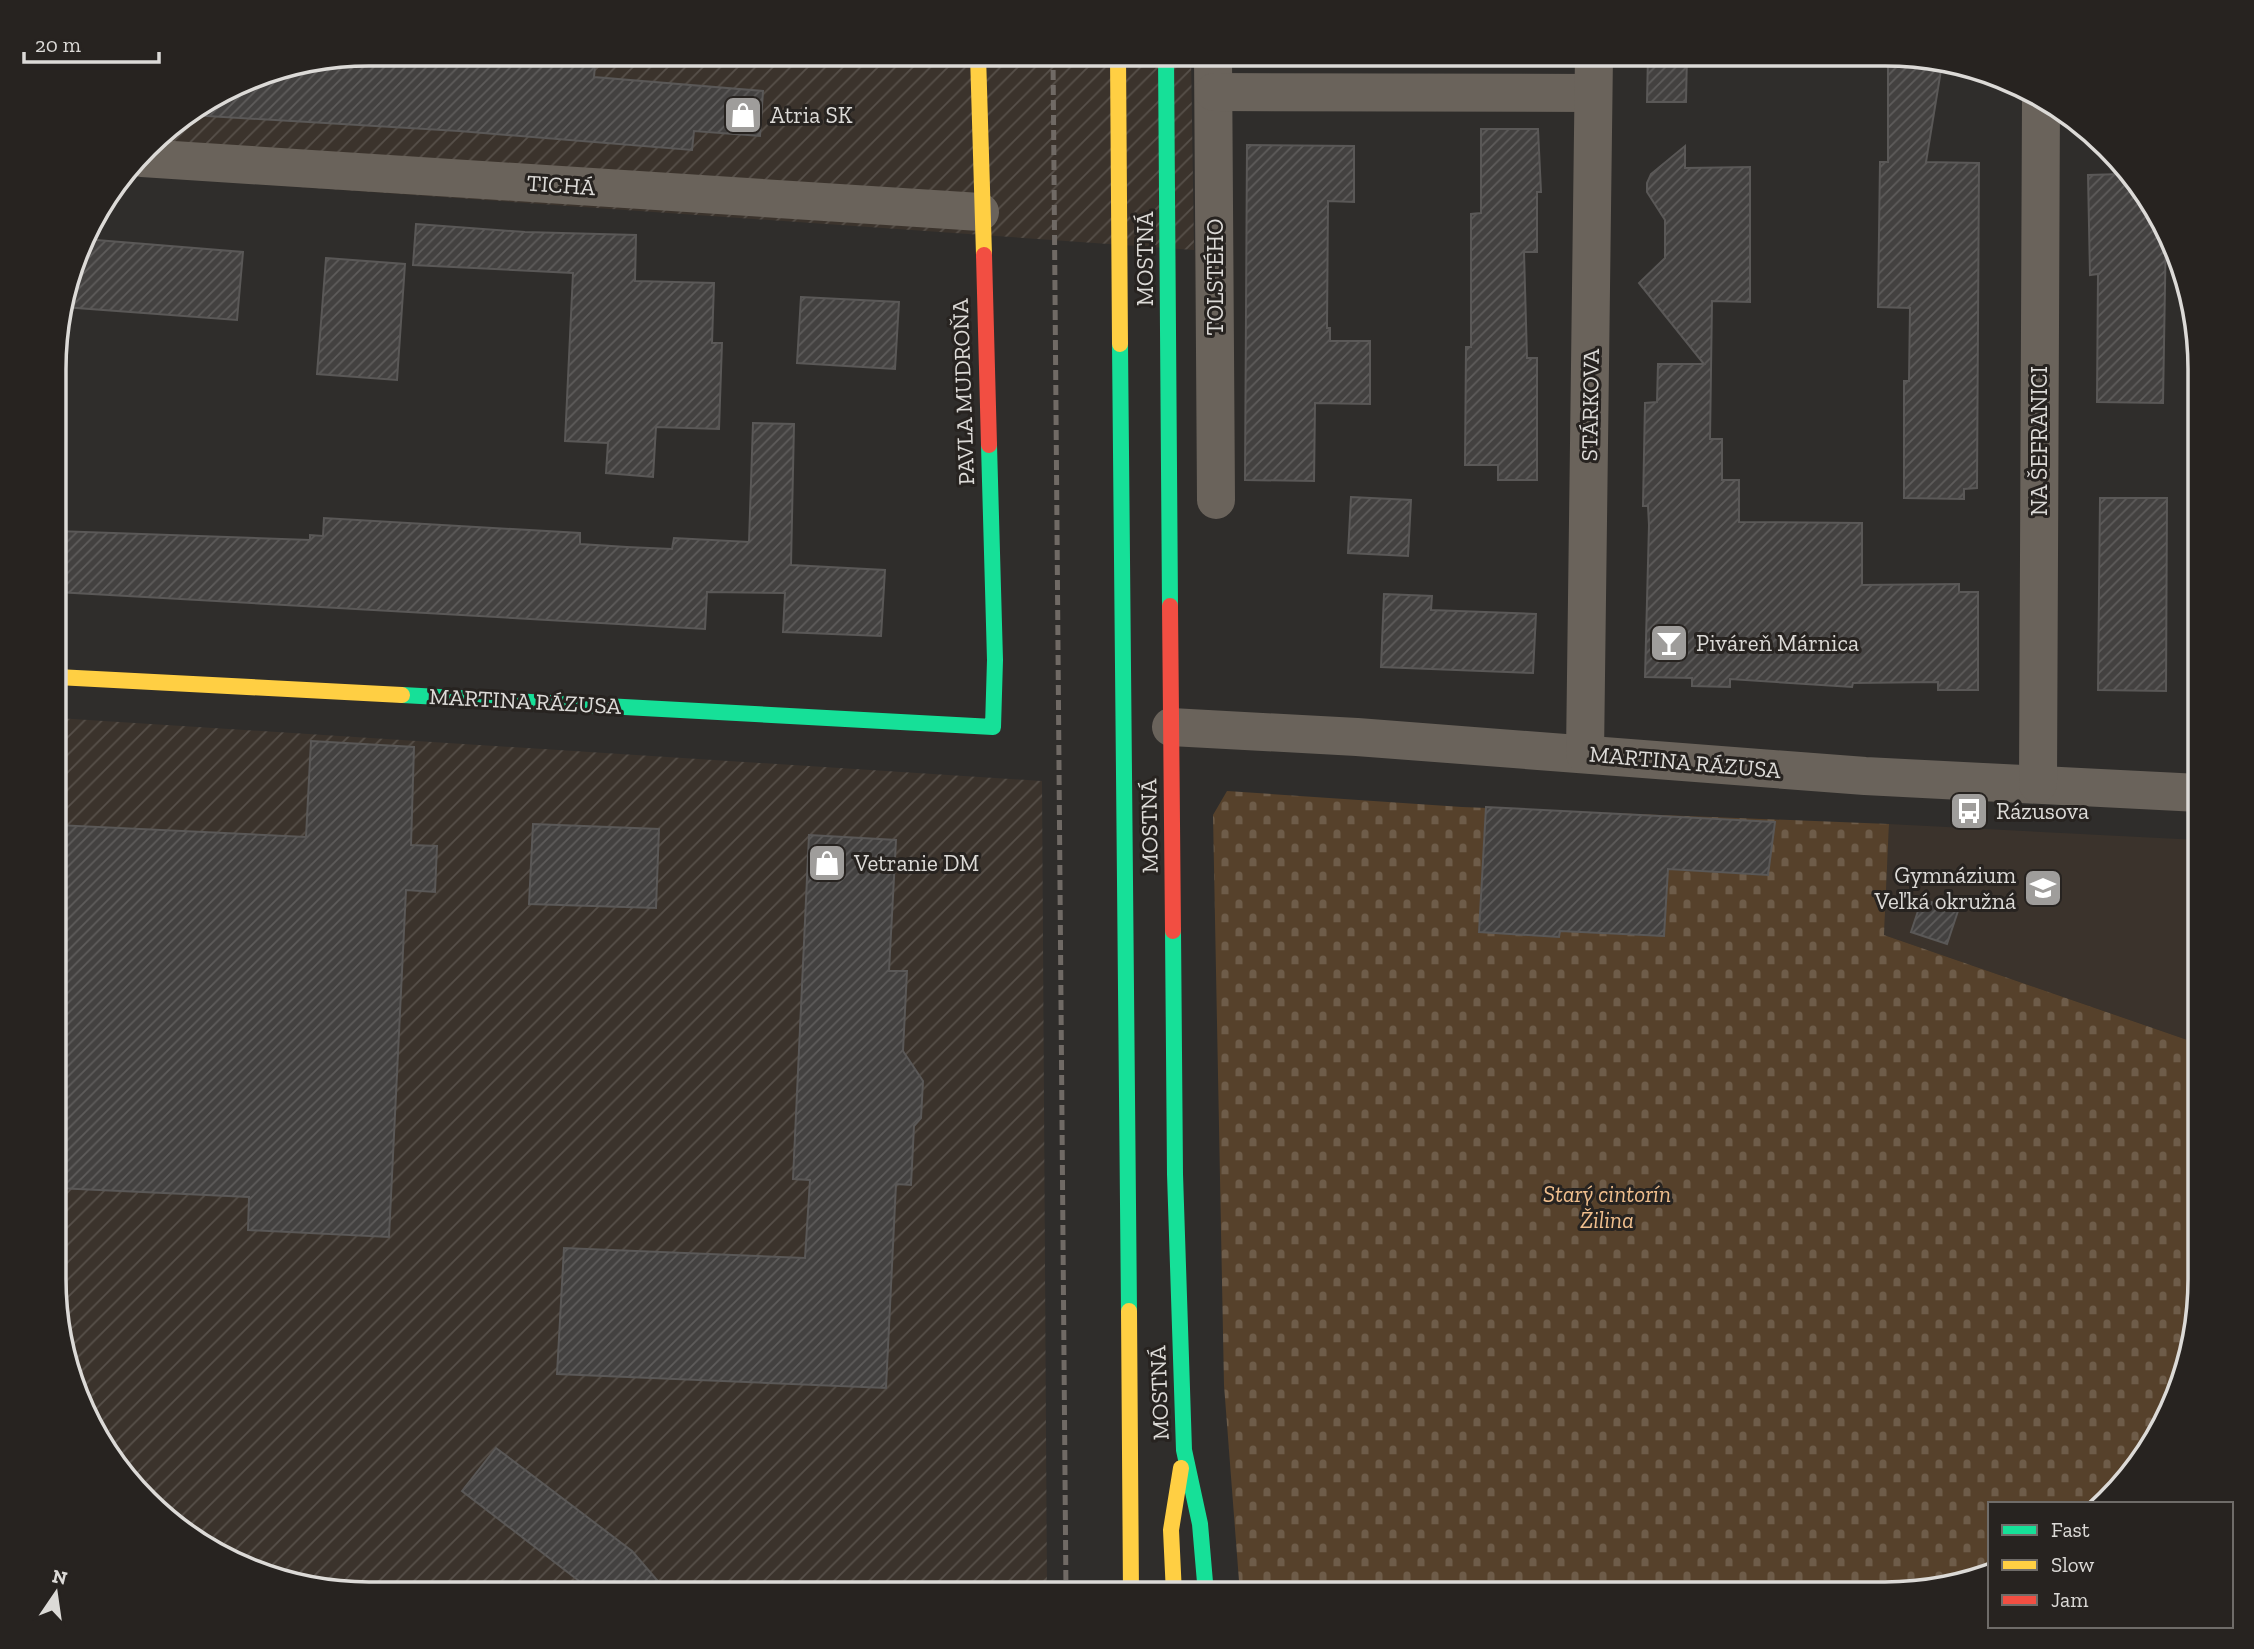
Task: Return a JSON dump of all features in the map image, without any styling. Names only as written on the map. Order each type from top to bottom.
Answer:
[{"type":"main road","name":"PAVLA MUDROŇA","points":[[978,66],[980,212],[995,660],[993,727]]},
{"type":"main road","name":"MOSTNÁ","points":[[1118,66],[1131,1582]]},
{"type":"main road","name":"MOSTNÁ","points":[[1166,66],[1175,1174],[1184,1450],[1200,1524],[1205,1582]]},
{"type":"main road","name":"MARTINA RÁZUSA","points":[[66,677],[993,727]]},
{"type":"main road","points":[[1173,1582],[1171,1530],[1184,1450]]},
{"type":"street","name":"TOLSTÉHO","points":[[1213,66],[1216,500]]},
{"type":"street","name":"STÁRKOVA","points":[[1585,754],[1594,66]]},
{"type":"street","points":[[1214,92],[1593,93]]},
{"type":"street","name":"NA ŠEFRANICI","points":[[2038,784],[2041,110]]},
{"type":"street","name":"TICHÁ","points":[[152,159],[980,212]]},
{"type":"street","name":"MARTINA RÁZUSA","points":[[1171,727],[1585,754],[1865,776],[2188,792]]},
{"type":"shaded area","points":[[370,66],[1191,66],[1194,250],[137,176],[155,155],[185,129],[218,107],[272,83],[330,69]]},
{"type":"shaded area","points":[[66,719],[1042,781],[1047,1582],[330,1580],[272,1566],[218,1542],[185,1520],[155,1494],[129,1464],[107,1431],[83,1377],[72,1338],[67,1299]]},
{"type":"shaded area","name":"Gymnázium Veľká okružná","points":[[1889,824],[2188,839],[2188,1040],[1884,935]]},
{"type":"green space","name":"Starý cintorín Žilina","points":[[1227,791],[1462,807],[1889,824],[1884,935],[2188,1040],[2188,1279],[2185,1319],[2177,1358],[2164,1395],[2147,1431],[2125,1464],[2090,1502],[1988,1502],[1988,1564],[1924,1580],[1239,1582],[1224,1385],[1213,815]]},
{"type":"building","points":[[370,66],[595,66],[594,77],[763,91],[760,136],[694,131],[692,150],[459,131],[204,116],[236,98],[291,77],[330,69]]},
{"type":"building","points":[[1648,66],[1687,66],[1686,102],[1647,102]]},
{"type":"building","points":[[1888,66],[1941,72],[1926,162],[1979,163],[1977,488],[1964,489],[1964,499],[1904,498],[1904,381],[1909,381],[1910,308],[1878,307],[1880,162],[1888,162]]},
{"type":"building","points":[[1481,129],[1538,129],[1541,192],[1537,192],[1537,252],[1524,252],[1527,358],[1537,358],[1537,480],[1498,480],[1498,465],[1465,465],[1466,347],[1471,347],[1471,214],[1481,213]]},
{"type":"building","points":[[1247,145],[1354,146],[1354,202],[1328,201],[1327,328],[1330,328],[1330,341],[1370,341],[1370,404],[1315,403],[1314,481],[1245,480]]},
{"type":"building","points":[[1685,146],[1685,168],[1750,167],[1750,302],[1712,301],[1710,439],[1722,439],[1722,480],[1739,480],[1739,522],[1862,523],[1862,585],[1959,584],[1959,592],[1978,592],[1978,690],[1938,690],[1938,682],[1853,683],[1852,687],[1730,679],[1730,687],[1692,686],[1692,678],[1645,677],[1649,525],[1648,506],[1643,506],[1645,403],[1657,402],[1658,364],[1704,364],[1639,283],[1665,258],[1665,220],[1647,192],[1647,183],[1651,174]]},
{"type":"building","points":[[2116,174],[2147,218],[2165,258],[2163,403],[2097,402],[2098,274],[2090,275],[2088,175]]},
{"type":"building","points":[[416,224],[525,232],[636,235],[635,281],[714,283],[712,343],[722,343],[719,429],[656,427],[653,477],[606,473],[608,443],[565,441],[573,273],[413,265]]},
{"type":"building","points":[[96,240],[243,252],[237,320],[73,308]]},
{"type":"building","points":[[326,258],[405,264],[397,380],[317,374]]},
{"type":"building","points":[[801,297],[899,302],[895,369],[797,363]]},
{"type":"building","points":[[753,423],[794,424],[791,565],[885,570],[881,636],[783,632],[785,593],[707,592],[705,629],[66,593],[66,531],[310,540],[310,535],[323,536],[324,518],[580,533],[580,544],[627,547],[672,549],[674,538],[749,542]]},
{"type":"building","points":[[1351,497],[1411,500],[1408,556],[1348,553]]},
{"type":"building","points":[[2100,498],[2167,498],[2166,691],[2098,690]]},
{"type":"building","points":[[1384,594],[1432,596],[1431,610],[1536,614],[1533,673],[1381,667]]},
{"type":"building","points":[[311,741],[414,747],[411,845],[437,846],[435,892],[406,890],[389,1237],[248,1230],[249,1197],[66,1188],[66,825],[306,837]]},
{"type":"building","points":[[1486,807],[1775,822],[1768,875],[1668,869],[1664,936],[1560,931],[1559,937],[1479,932]]},
{"type":"building","points":[[533,824],[659,829],[656,908],[529,904]]},
{"type":"building","points":[[809,835],[896,840],[889,971],[907,971],[903,1051],[923,1081],[921,1118],[914,1126],[911,1185],[896,1184],[886,1388],[557,1374],[564,1248],[805,1258],[810,1180],[793,1179]]},
{"type":"building","points":[[1922,899],[1958,911],[1947,944],[1911,932]]},
{"type":"building","points":[[496,1448],[632,1551],[659,1582],[580,1582],[462,1491]]},
{"type":"railway","points":[[1053,66],[1066,1582]]},
{"type":"traffic: fast","points":[[1166,66],[1170,606]]},
{"type":"traffic: fast","points":[[1120,344],[1129,1311]]},
{"type":"traffic: fast","points":[[402,695],[993,727],[995,660],[989,445]]},
{"type":"traffic: fast","points":[[1173,931],[1175,1174],[1184,1450],[1200,1524],[1205,1582]]},
{"type":"traffic: slow","points":[[978,66],[984,255]]},
{"type":"traffic: slow","points":[[1118,66],[1120,344]]},
{"type":"traffic: slow","points":[[66,677],[402,695]]},
{"type":"traffic: slow","points":[[1129,1311],[1131,1582]]},
{"type":"traffic: slow","points":[[1173,1582],[1171,1530],[1181,1468]]},
{"type":"traffic: jam","points":[[984,255],[989,445]]},
{"type":"traffic: jam","points":[[1170,606],[1173,931]]},
{"type":"place","name":"Atria SK","points":[[743,115]]},
{"type":"place","name":"Piváreň Márnica","points":[[1669,643]]},
{"type":"place","name":"Rázusova","points":[[1969,811]]},
{"type":"place","name":"Vetranie DM","points":[[827,863]]},
{"type":"place","name":"Gymnázium Veľká okružná","points":[[2043,888]]}]
